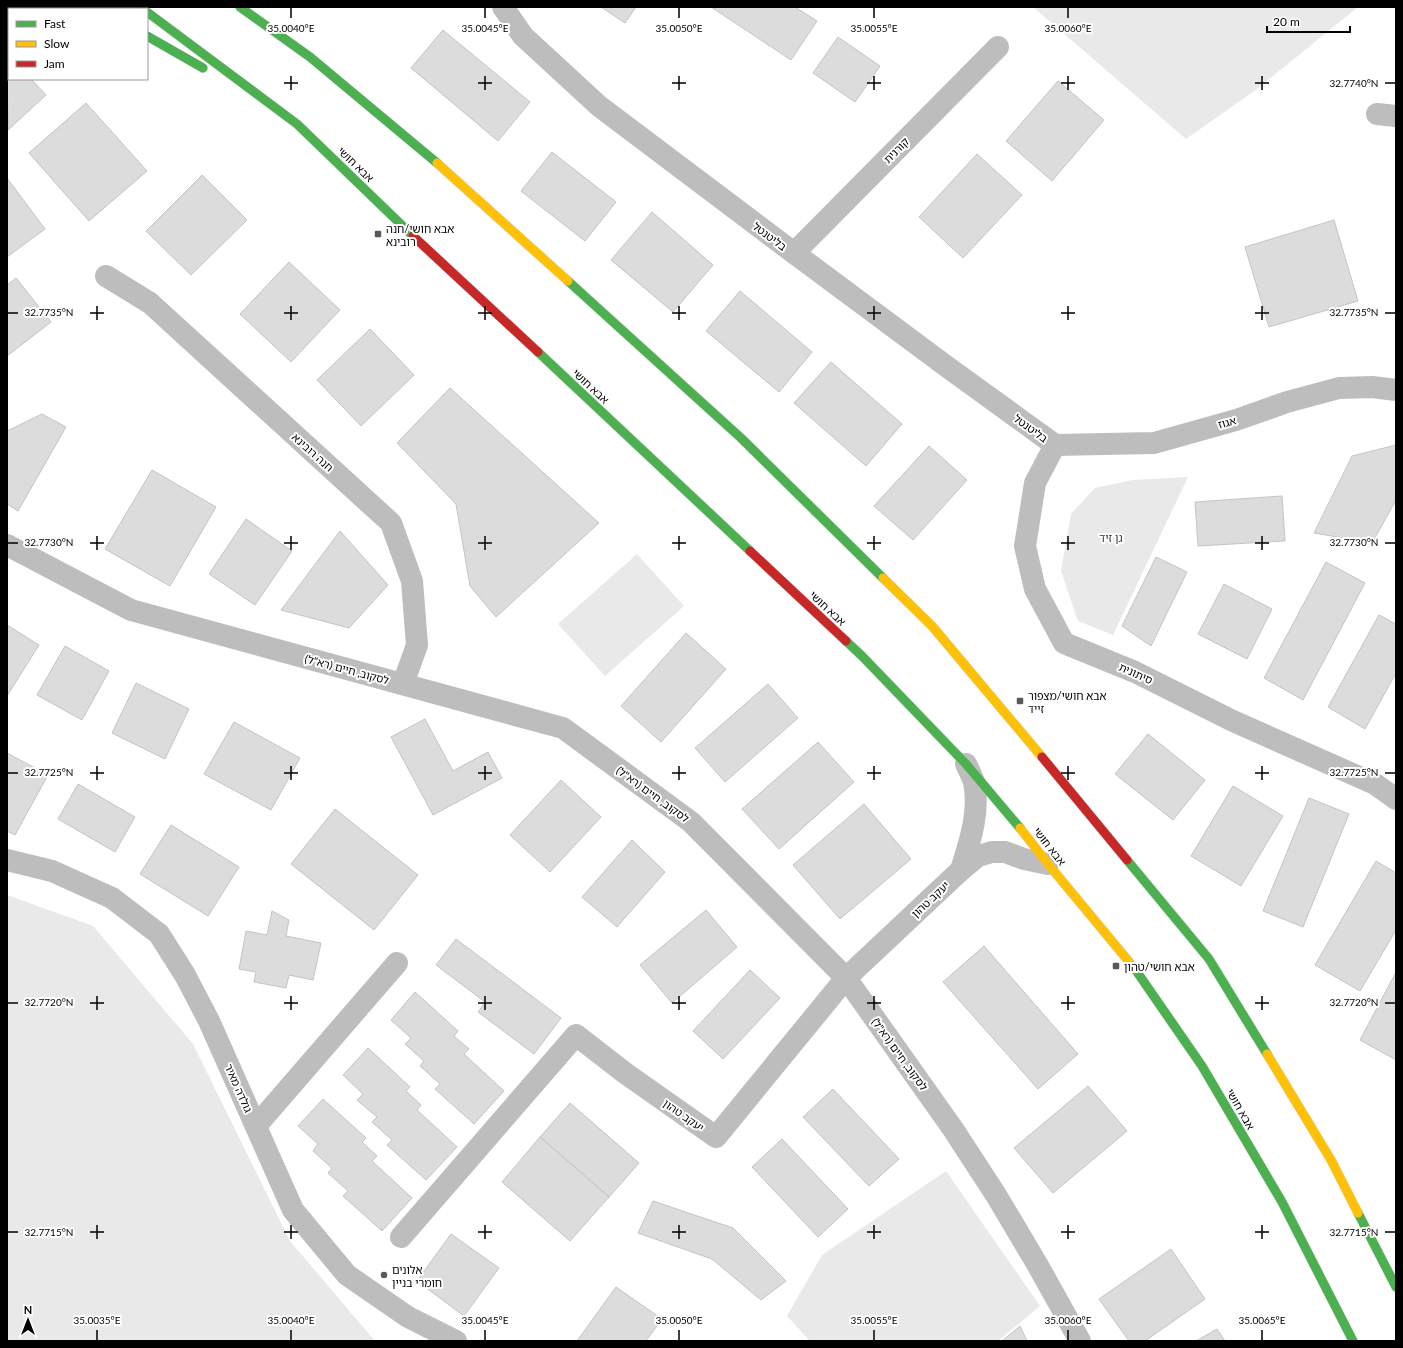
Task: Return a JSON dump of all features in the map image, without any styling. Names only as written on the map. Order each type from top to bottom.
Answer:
[{"type":"main road","points":[[240,7],[310,57],[453,177],[741,438],[932,626],[1062,780],[1208,959],[1331,1160],[1396,1287]]},
{"type":"main road","name":"אבא חושי","points":[[148,13],[297,124],[420,242],[862,656],[966,764],[1011,816],[1048,864],[1130,962],[1202,1066],[1282,1202],[1353,1341]]},
{"type":"main road","points":[[148,37],[208,72]]},
{"type":"main road","points":[[222,80],[297,124]]},
{"type":"street","name":"בליטנטל","points":[[503,7],[523,36],[600,106],[794,253],[946,366],[1056,445]]},
{"type":"street","name":"קורנית","points":[[794,253],[998,47]]},
{"type":"street","name":"חנה רובינא","points":[[106,276],[150,303],[391,523],[412,581],[416,645],[403,684]]},
{"type":"street","name":"אגוז","points":[[1056,445],[1154,443],[1236,420],[1287,402],[1339,388],[1372,387],[1396,390]]},
{"type":"street","name":"סיתונית","points":[[1056,445],[1035,484],[1025,546],[1035,589],[1064,643],[1135,672],[1233,721],[1375,784],[1396,799]]},
{"type":"street","name":"לסקוב, חיים (רא\"ל)","points":[[7,545],[131,610],[563,728],[691,822],[846,978],[953,1128],[996,1195],[1080,1341]]},
{"type":"street","name":"יעקב טהון","points":[[961,870],[971,838],[976,808],[974,780],[966,764]]},
{"type":"street","name":"יעקב טהון","points":[[401,1237],[576,1035],[625,1073],[716,1137],[846,978],[961,870],[978,856],[992,852],[1005,852],[1024,859],[1048,864]]},
{"type":"street","name":"גולדה מאיר","points":[[7,860],[52,871],[112,898],[159,934],[185,975],[209,1021],[293,1210],[347,1275],[408,1317],[456,1341]]},
{"type":"street","points":[[256,1126],[397,963]]},
{"type":"green space","points":[[1033,7],[1358,7],[1257,89],[1186,139]]},
{"type":"green space","name":"גן זיד","points":[[1188,477],[1113,635],[1078,621],[1061,571],[1071,514],[1095,488],[1132,480]]},
{"type":"green space","points":[[637,554],[684,606],[605,676],[558,624]]},
{"type":"green space","points":[[7,895],[93,926],[193,1044],[290,1241],[375,1341],[7,1341]]},
{"type":"green space","points":[[946,1171],[1040,1306],[998,1341],[810,1341],[787,1316],[822,1255]]},
{"type":"building","points":[[601,7],[636,7],[625,23]]},
{"type":"building","points":[[711,7],[795,7],[817,21],[791,60]]},
{"type":"building","points":[[443,30],[530,102],[498,141],[411,68]]},
{"type":"building","points":[[838,37],[880,66],[855,102],[813,73]]},
{"type":"building","points":[[7,52],[8,80],[32,80],[46,95],[8,130]]},
{"type":"building","points":[[1058,81],[1104,120],[1052,181],[1006,141]]},
{"type":"building","points":[[86,103],[147,171],[89,221],[29,153]]},
{"type":"building","points":[[552,152],[616,202],[585,241],[521,191]]},
{"type":"building","points":[[977,154],[1022,195],[963,258],[919,217]]},
{"type":"building","points":[[202,175],[247,220],[191,275],[146,231]]},
{"type":"building","points":[[7,178],[45,229],[7,257]]},
{"type":"building","points":[[652,212],[713,265],[673,312],[611,260]]},
{"type":"building","points":[[1334,220],[1358,301],[1269,327],[1245,247]]},
{"type":"building","points":[[289,262],[340,310],[291,362],[240,314]]},
{"type":"building","points":[[16,278],[51,322],[7,356],[7,285]]},
{"type":"building","points":[[740,291],[812,352],[779,392],[706,331]]},
{"type":"building","points":[[370,329],[414,375],[361,426],[317,380]]},
{"type":"building","points":[[831,362],[902,424],[866,466],[794,403]]},
{"type":"building","points":[[450,388],[599,523],[496,617],[470,586],[456,504],[397,443]]},
{"type":"building","points":[[42,414],[66,427],[18,511],[7,504],[7,431]]},
{"type":"building","points":[[1396,445],[1396,500],[1372,543],[1314,533],[1352,456]]},
{"type":"building","points":[[929,446],[967,480],[913,540],[874,506]]},
{"type":"building","points":[[152,470],[216,507],[170,586],[105,549]]},
{"type":"building","points":[[1282,496],[1285,541],[1198,546],[1195,502]]},
{"type":"building","points":[[246,519],[292,551],[255,605],[209,574]]},
{"type":"building","points":[[340,531],[388,585],[349,628],[281,610]]},
{"type":"building","points":[[1156,557],[1187,572],[1151,646],[1122,626]]},
{"type":"building","points":[[1326,562],[1365,583],[1303,700],[1264,678]]},
{"type":"building","points":[[1224,584],[1272,609],[1247,659],[1198,634]]},
{"type":"building","points":[[1379,615],[1396,624],[1396,673],[1365,729],[1328,707]]},
{"type":"building","points":[[7,625],[39,645],[7,696]]},
{"type":"building","points":[[686,633],[726,669],[661,742],[621,706]]},
{"type":"building","points":[[65,646],[109,671],[82,720],[37,695]]},
{"type":"building","points":[[136,683],[189,709],[165,759],[112,733]]},
{"type":"building","points":[[768,684],[798,718],[725,782],[695,748]]},
{"type":"building","points":[[425,719],[453,771],[488,752],[502,778],[433,815],[391,737]]},
{"type":"building","points":[[234,722],[300,758],[271,810],[204,774]]},
{"type":"building","points":[[1148,734],[1205,780],[1173,820],[1115,774]]},
{"type":"building","points":[[818,742],[854,782],[779,849],[742,809]]},
{"type":"building","points":[[7,753],[48,775],[15,835],[7,831]]},
{"type":"building","points":[[561,780],[601,817],[550,872],[510,835]]},
{"type":"building","points":[[78,784],[135,817],[115,852],[58,819]]},
{"type":"building","points":[[1233,786],[1283,816],[1241,886],[1191,856]]},
{"type":"building","points":[[1309,798],[1349,814],[1303,927],[1263,911]]},
{"type":"building","points":[[864,804],[911,859],[840,919],[793,865]]},
{"type":"building","points":[[335,809],[418,875],[374,930],[291,864]]},
{"type":"building","points":[[171,825],[239,867],[208,916],[140,874]]},
{"type":"building","points":[[632,840],[665,872],[617,927],[582,897]]},
{"type":"building","points":[[1376,861],[1396,873],[1396,930],[1360,991],[1315,965]]},
{"type":"building","points":[[706,910],[737,947],[672,1003],[640,965]]},
{"type":"building","points":[[272,911],[289,920],[286,936],[321,943],[313,980],[289,975],[286,988],[254,982],[256,972],[239,969],[246,931],[267,935]]},
{"type":"building","points":[[456,939],[561,1018],[534,1054],[478,1012],[485,1002],[436,965]]},
{"type":"building","points":[[984,946],[1078,1054],[1038,1089],[943,982]]},
{"type":"building","points":[[750,970],[780,998],[723,1059],[693,1031]]},
{"type":"building","points":[[1396,972],[1396,1060],[1360,1040]]},
{"type":"building","points":[[415,992],[458,1031],[454,1036],[469,1049],[464,1054],[504,1091],[474,1124],[435,1089],[440,1084],[420,1066],[424,1061],[405,1044],[411,1038],[391,1020]]},
{"type":"building","points":[[368,1048],[410,1087],[406,1091],[421,1105],[417,1110],[457,1147],[426,1180],[387,1145],[392,1140],[372,1122],[377,1117],[357,1100],[363,1094],[343,1075]]},
{"type":"building","points":[[1088,1086],[1127,1131],[1053,1193],[1014,1148]]},
{"type":"building","points":[[833,1089],[899,1159],[869,1186],[803,1117]]},
{"type":"building","points":[[323,1099],[366,1138],[362,1142],[377,1156],[372,1161],[412,1198],[382,1231],[343,1196],[348,1191],[328,1173],[332,1168],[313,1151],[318,1144],[298,1126]]},
{"type":"building","points":[[570,1103],[639,1163],[609,1197],[540,1137]]},
{"type":"building","points":[[540,1137],[609,1197],[570,1241],[502,1182]]},
{"type":"building","points":[[782,1139],[848,1209],[818,1237],[752,1167]]},
{"type":"building","points":[[653,1201],[733,1228],[786,1281],[761,1300],[712,1259],[638,1233]]},
{"type":"building","points":[[451,1234],[499,1268],[464,1316],[417,1281]]},
{"type":"building","points":[[1171,1249],[1205,1299],[1145,1341],[1129,1341],[1099,1299]]},
{"type":"building","points":[[616,1287],[662,1319],[646,1341],[577,1341]]},
{"type":"building","points":[[1020,1326],[1027,1341],[1002,1341]]},
{"type":"building","points":[[1217,1329],[1225,1341],[1196,1341]]},
{"type":"traffic: fast","points":[[240,7],[310,57],[437,163]]},
{"type":"traffic: fast","points":[[148,13],[297,124],[413,236]]},
{"type":"traffic: fast","points":[[148,37],[203,68]]},
{"type":"traffic: fast","points":[[568,281],[741,438],[883,578]]},
{"type":"traffic: fast","points":[[538,352],[750,551]]},
{"type":"traffic: fast","points":[[846,641],[966,764],[1020,828]]},
{"type":"traffic: fast","points":[[1127,860],[1209,959],[1267,1054]]},
{"type":"traffic: fast","points":[[1135,969],[1202,1066],[1282,1202],[1353,1341]]},
{"type":"traffic: fast","points":[[1358,1213],[1396,1287]]},
{"type":"traffic: slow","points":[[437,163],[568,281]]},
{"type":"traffic: slow","points":[[883,578],[932,626],[1042,757]]},
{"type":"traffic: slow","points":[[1020,828],[1135,969]]},
{"type":"traffic: slow","points":[[1267,1054],[1331,1160],[1358,1213]]},
{"type":"traffic: jam","points":[[413,236],[538,352]]},
{"type":"traffic: jam","points":[[750,551],[846,641]]},
{"type":"traffic: jam","points":[[1042,757],[1127,860]]},
{"type":"place","name":"אבא חושי/חנה רובינא","points":[[378,234]]},
{"type":"place","name":"אבא חושי/מצפור זייד","points":[[1020,701]]},
{"type":"place","name":"אבא חושי/טהון","points":[[1116,966]]},
{"type":"place","name":"אלונים חומרי בניין","points":[[384,1275]]}]
